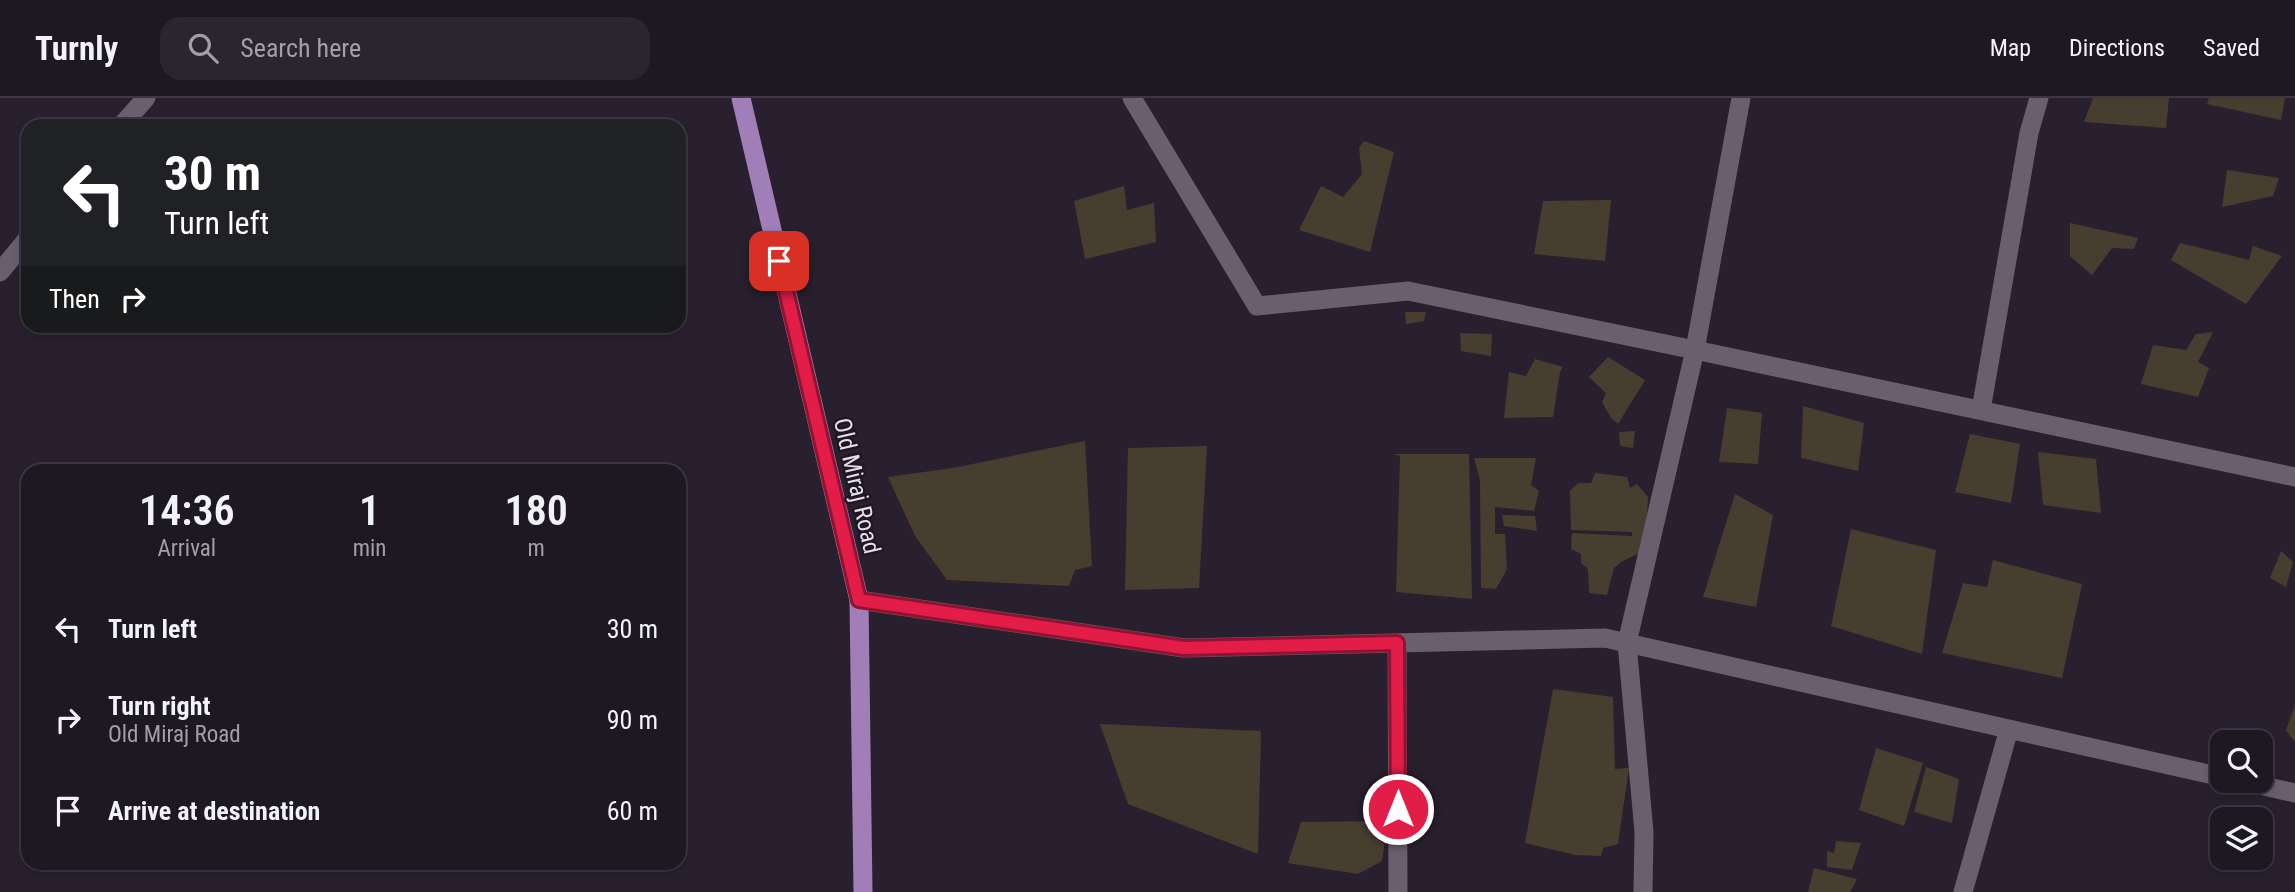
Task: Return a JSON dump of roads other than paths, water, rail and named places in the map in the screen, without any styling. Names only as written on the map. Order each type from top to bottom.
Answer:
[{"type":"main road","name":"Old Miraj Road","points":[[741,98],[859,600],[863,892]]},
{"type":"street","points":[[127,119],[146,98]]},
{"type":"street","points":[[1132,98],[1257,306],[1408,291],[2295,477]]},
{"type":"street","points":[[1643,892],[1644,832],[1627,643],[1695,350],[1741,98]]},
{"type":"street","points":[[1981,410],[2029,133],[2039,98]]},
{"type":"street","points":[[0,272],[21,246]]},
{"type":"street","points":[[859,600],[1184,648],[1605,638],[2210,774]]},
{"type":"street","points":[[1397,643],[1398,892]]},
{"type":"street","points":[[1963,892],[2009,729]]},
{"type":"street","points":[[2273,788],[2295,793]]}]
